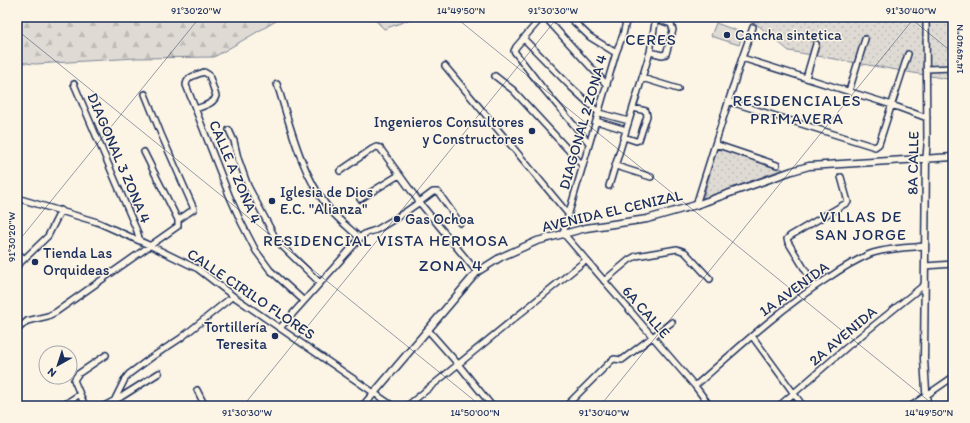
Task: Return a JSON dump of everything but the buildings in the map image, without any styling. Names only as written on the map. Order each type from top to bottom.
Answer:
[{"type":"street","points":[[542,17],[523,38],[514,51],[589,143]]},
{"type":"street","points":[[545,17],[608,85]]},
{"type":"street","points":[[569,17],[590,37],[616,53]]},
{"type":"street","name":"DIAGONAL 2 ZONA 4","points":[[563,233],[582,166],[608,85],[616,53],[623,35],[626,17]]},
{"type":"street","name":"8A CALLE","points":[[926,17],[927,145],[924,266],[924,359],[927,406]]},
{"type":"street","points":[[609,186],[650,52],[656,18],[671,24],[673,30],[666,54],[662,55],[650,52]]},
{"type":"street","points":[[696,205],[728,101],[753,27]]},
{"type":"street","points":[[523,38],[599,113],[629,121]]},
{"type":"street","points":[[849,92],[865,39]]},
{"type":"street","points":[[806,78],[816,44]]},
{"type":"street","points":[[728,101],[873,146],[878,146],[880,144],[908,54]]},
{"type":"street","points":[[742,58],[892,105],[927,118]]},
{"type":"street","points":[[445,66],[569,215]]},
{"type":"street","points":[[926,69],[953,68]]},
{"type":"street","name":"CALLE A ZONA 4","points":[[196,109],[213,101],[216,96],[209,75],[204,72],[187,80],[186,85],[229,195],[256,251],[270,270],[304,301]]},
{"type":"street","points":[[495,76],[513,90],[582,166]]},
{"type":"street","points":[[642,78],[678,89]]},
{"type":"street","name":"DIAGONAL 3 ZONA 4","points":[[74,84],[140,241]]},
{"type":"street","points":[[277,84],[298,150],[313,183],[327,206],[360,238]]},
{"type":"street","points":[[17,330],[27,321],[48,316],[56,312],[175,229],[178,222],[194,209],[145,94]]},
{"type":"street","points":[[624,137],[638,141],[643,131],[647,113],[633,108]]},
{"type":"street","points":[[596,121],[626,130]]},
{"type":"street","points":[[229,130],[234,141],[238,158],[248,186],[277,241],[320,283]]},
{"type":"street","points":[[715,144],[777,165]]},
{"type":"street","points":[[340,170],[372,149],[378,147],[420,203],[477,272]]},
{"type":"street","points":[[144,152],[178,222]]},
{"type":"street","name":"AVENIDA EL CENIZAL","points":[[363,406],[477,272],[501,257],[537,241],[586,228],[647,219],[696,205],[809,166],[953,157]]},
{"type":"street","points":[[616,166],[651,177]]},
{"type":"street","points":[[360,199],[399,175]]},
{"type":"street","points":[[815,286],[787,239],[796,232],[848,202],[841,177]]},
{"type":"street","points":[[280,328],[360,238],[366,233],[375,231],[420,203],[432,193],[437,191],[460,223]]},
{"type":"street","name":"CALLE CIRILO FLORES","points":[[17,198],[98,222],[152,246],[204,273],[234,296],[393,406]]},
{"type":"street","points":[[17,266],[48,236],[61,210]]},
{"type":"street","name":"6A CALLE","points":[[563,233],[695,386],[710,406]]},
{"type":"street","name":"1A AVENIDA","points":[[695,386],[752,336],[815,286],[838,272],[870,254],[925,246]]},
{"type":"street","points":[[604,281],[636,256],[677,249],[685,252],[710,279]]},
{"type":"street","points":[[17,252],[24,259]]},
{"type":"street","points":[[407,406],[586,260]]},
{"type":"street","points":[[924,266],[953,264]]},
{"type":"street","name":"2A AVENIDA","points":[[779,406],[924,285]]},
{"type":"street","points":[[115,399],[129,374],[181,338],[234,296]]},
{"type":"street","points":[[566,406],[611,361],[614,359],[622,360],[672,322]]},
{"type":"street","points":[[428,330],[492,406]]},
{"type":"street","points":[[752,336],[803,406]]},
{"type":"street","points":[[85,406],[74,380],[76,376],[106,356]]},
{"type":"street","points":[[104,406],[159,373]]},
{"type":"street","points":[[911,406],[953,377]]},
{"type":"street","points":[[197,390],[205,406]]},
{"type":"street","points":[[62,406],[80,394]]},
{"type":"green space","points":[[17,17],[283,17],[214,57],[136,58],[35,64],[17,62]]},
{"type":"green space","points":[[372,17],[417,17],[384,29]]},
{"type":"green space","points":[[748,17],[953,17],[953,80],[789,51]]},
{"type":"green space","name":"Cancha sintetica","points":[[716,23],[743,33],[739,45],[711,36]]},
{"type":"green space","points":[[717,148],[783,169],[703,199]]},
{"type":"place","name":"Cancha sintetica","points":[[727,35]]},
{"type":"place","name":"Ingenieros Consultores y Constructores","points":[[532,131]]},
{"type":"place","name":"Iglesia de Dios E.C. \"Alianza\"","points":[[272,201]]},
{"type":"place","name":"Gas Ochoa","points":[[397,219]]},
{"type":"place","name":"Tienda Las Orquideas","points":[[35,262]]},
{"type":"place","name":"Tortillería Teresita","points":[[275,336]]},
{"type":"district","name":"CERES","points":[[651,39]]},
{"type":"district","name":"RESIDENCIALES PRIMAVERA","points":[[797,109]]},
{"type":"district","name":"VILLAS DE SAN JORGE","points":[[861,225]]},
{"type":"district","name":"RESIDENCIAL VISTA HERMOSA","points":[[386,240]]},
{"type":"district","name":"ZONA 4","points":[[451,265]]}]
